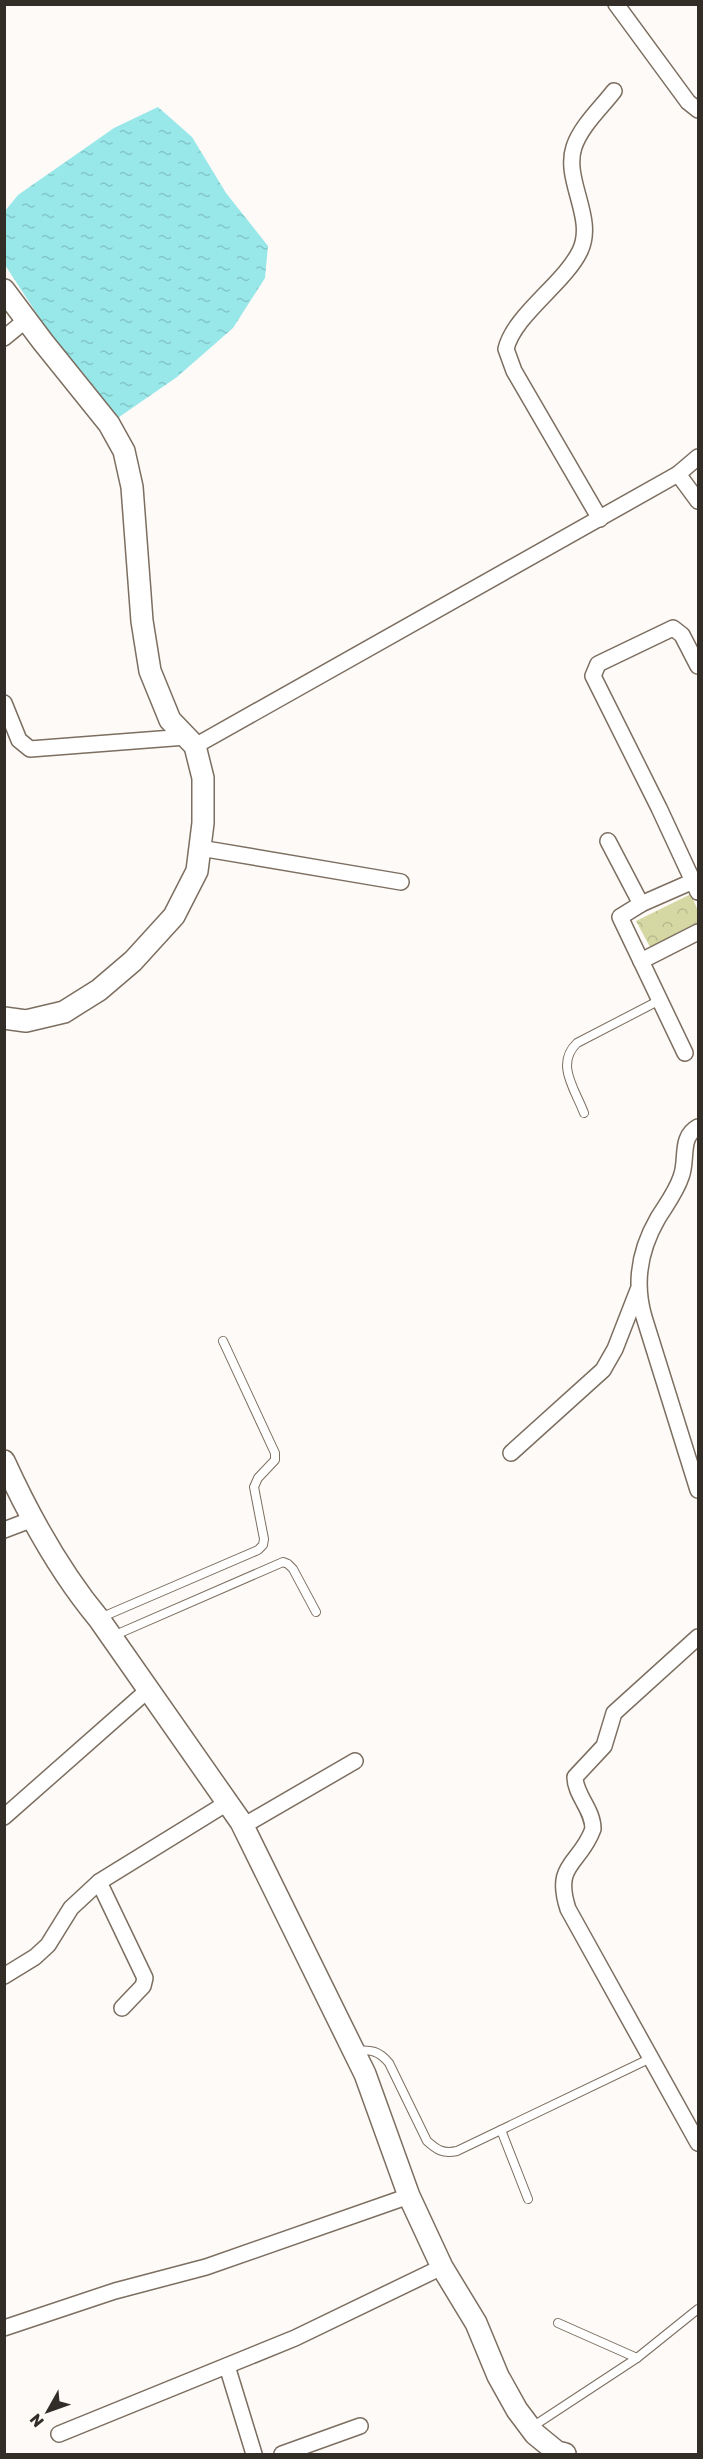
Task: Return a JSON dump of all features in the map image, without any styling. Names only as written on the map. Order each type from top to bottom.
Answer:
[{"type":"street","points":[[616,4],[688,102],[699,110]]},
{"type":"street","points":[[600,519],[514,371],[506,349],[513,331],[572,264],[580,250],[584,229],[573,172],[574,147],[587,124],[614,91]]},
{"type":"street","points":[[4,290],[110,424],[124,451],[132,487],[142,621],[150,671],[170,720],[190,741],[202,778],[203,823],[197,871],[174,916],[133,961],[99,990],[64,1012],[26,1021],[4,1018]]},
{"type":"street","points":[[4,338],[26,320]]},
{"type":"street","points":[[4,704],[19,740],[30,749],[190,741],[600,519],[678,474],[699,457]]},
{"type":"street","points":[[678,474],[699,501]]},
{"type":"street","points":[[685,1053],[620,917],[641,904],[697,884],[592,676],[598,664],[673,628],[682,635],[699,666]]},
{"type":"street","points":[[608,841],[641,904]]},
{"type":"street","points":[[200,848],[401,882]]},
{"type":"street","points":[[641,961],[699,932]]},
{"type":"street","points":[[511,1453],[603,1370],[615,1349],[638,1290],[640,1267],[650,1235],[680,1179],[684,1167],[686,1140],[690,1133],[699,1128]]},
{"type":"street","points":[[638,1290],[644,1317],[699,1490]]},
{"type":"street","points":[[4,1461],[33,1519],[75,1589],[99,1619],[243,1826],[354,2051],[388,2133],[409,2196],[442,2266],[476,2323],[502,2384],[531,2428],[557,2452],[565,2454]]},
{"type":"street","points":[[4,1530],[33,1519]]},
{"type":"street","points":[[699,1637],[619,1708],[612,1718],[604,1746],[578,1772],[575,1782],[589,1810],[592,1829],[563,1876],[562,1886],[568,1909],[699,2143]]},
{"type":"street","points":[[4,1817],[148,1690]]},
{"type":"street","points":[[243,1826],[355,1761]]},
{"type":"street","points":[[4,1976],[35,1957],[48,1945],[71,1908],[99,1882],[227,1803]]},
{"type":"street","points":[[99,1882],[145,1978],[143,1986],[122,2008]]},
{"type":"street","points":[[4,2328],[115,2291],[206,2267],[409,2196]]},
{"type":"street","points":[[58,2434],[333,2321],[442,2266]]},
{"type":"street","points":[[227,2366],[254,2454]]},
{"type":"street","points":[[282,2454],[360,2426]]},
{"type":"lane","points":[[584,1113],[567,1070],[566,1056],[570,1049],[577,1043],[660,1000]]},
{"type":"lane","points":[[99,1619],[258,1550],[263,1545],[264,1539],[254,1487],[258,1478],[275,1460],[275,1454],[223,1341]]},
{"type":"lane","points":[[111,1637],[283,1562],[293,1569],[316,1612]]},
{"type":"lane","points":[[354,2051],[367,2049],[375,2051],[389,2063],[427,2141],[437,2150],[448,2153],[457,2151],[651,2058]]},
{"type":"lane","points":[[501,2130],[528,2199]]},
{"type":"lane","points":[[531,2428],[637,2358],[699,2308]]},
{"type":"lane","points":[[558,2324],[637,2358]]},
{"type":"green space","points":[[691,894],[698,911],[698,922],[650,947],[636,921]]},
{"type":"water","points":[[158,107],[192,137],[226,193],[268,246],[265,278],[233,328],[177,377],[109,424],[5,265],[5,211],[18,195],[114,128]]}]
